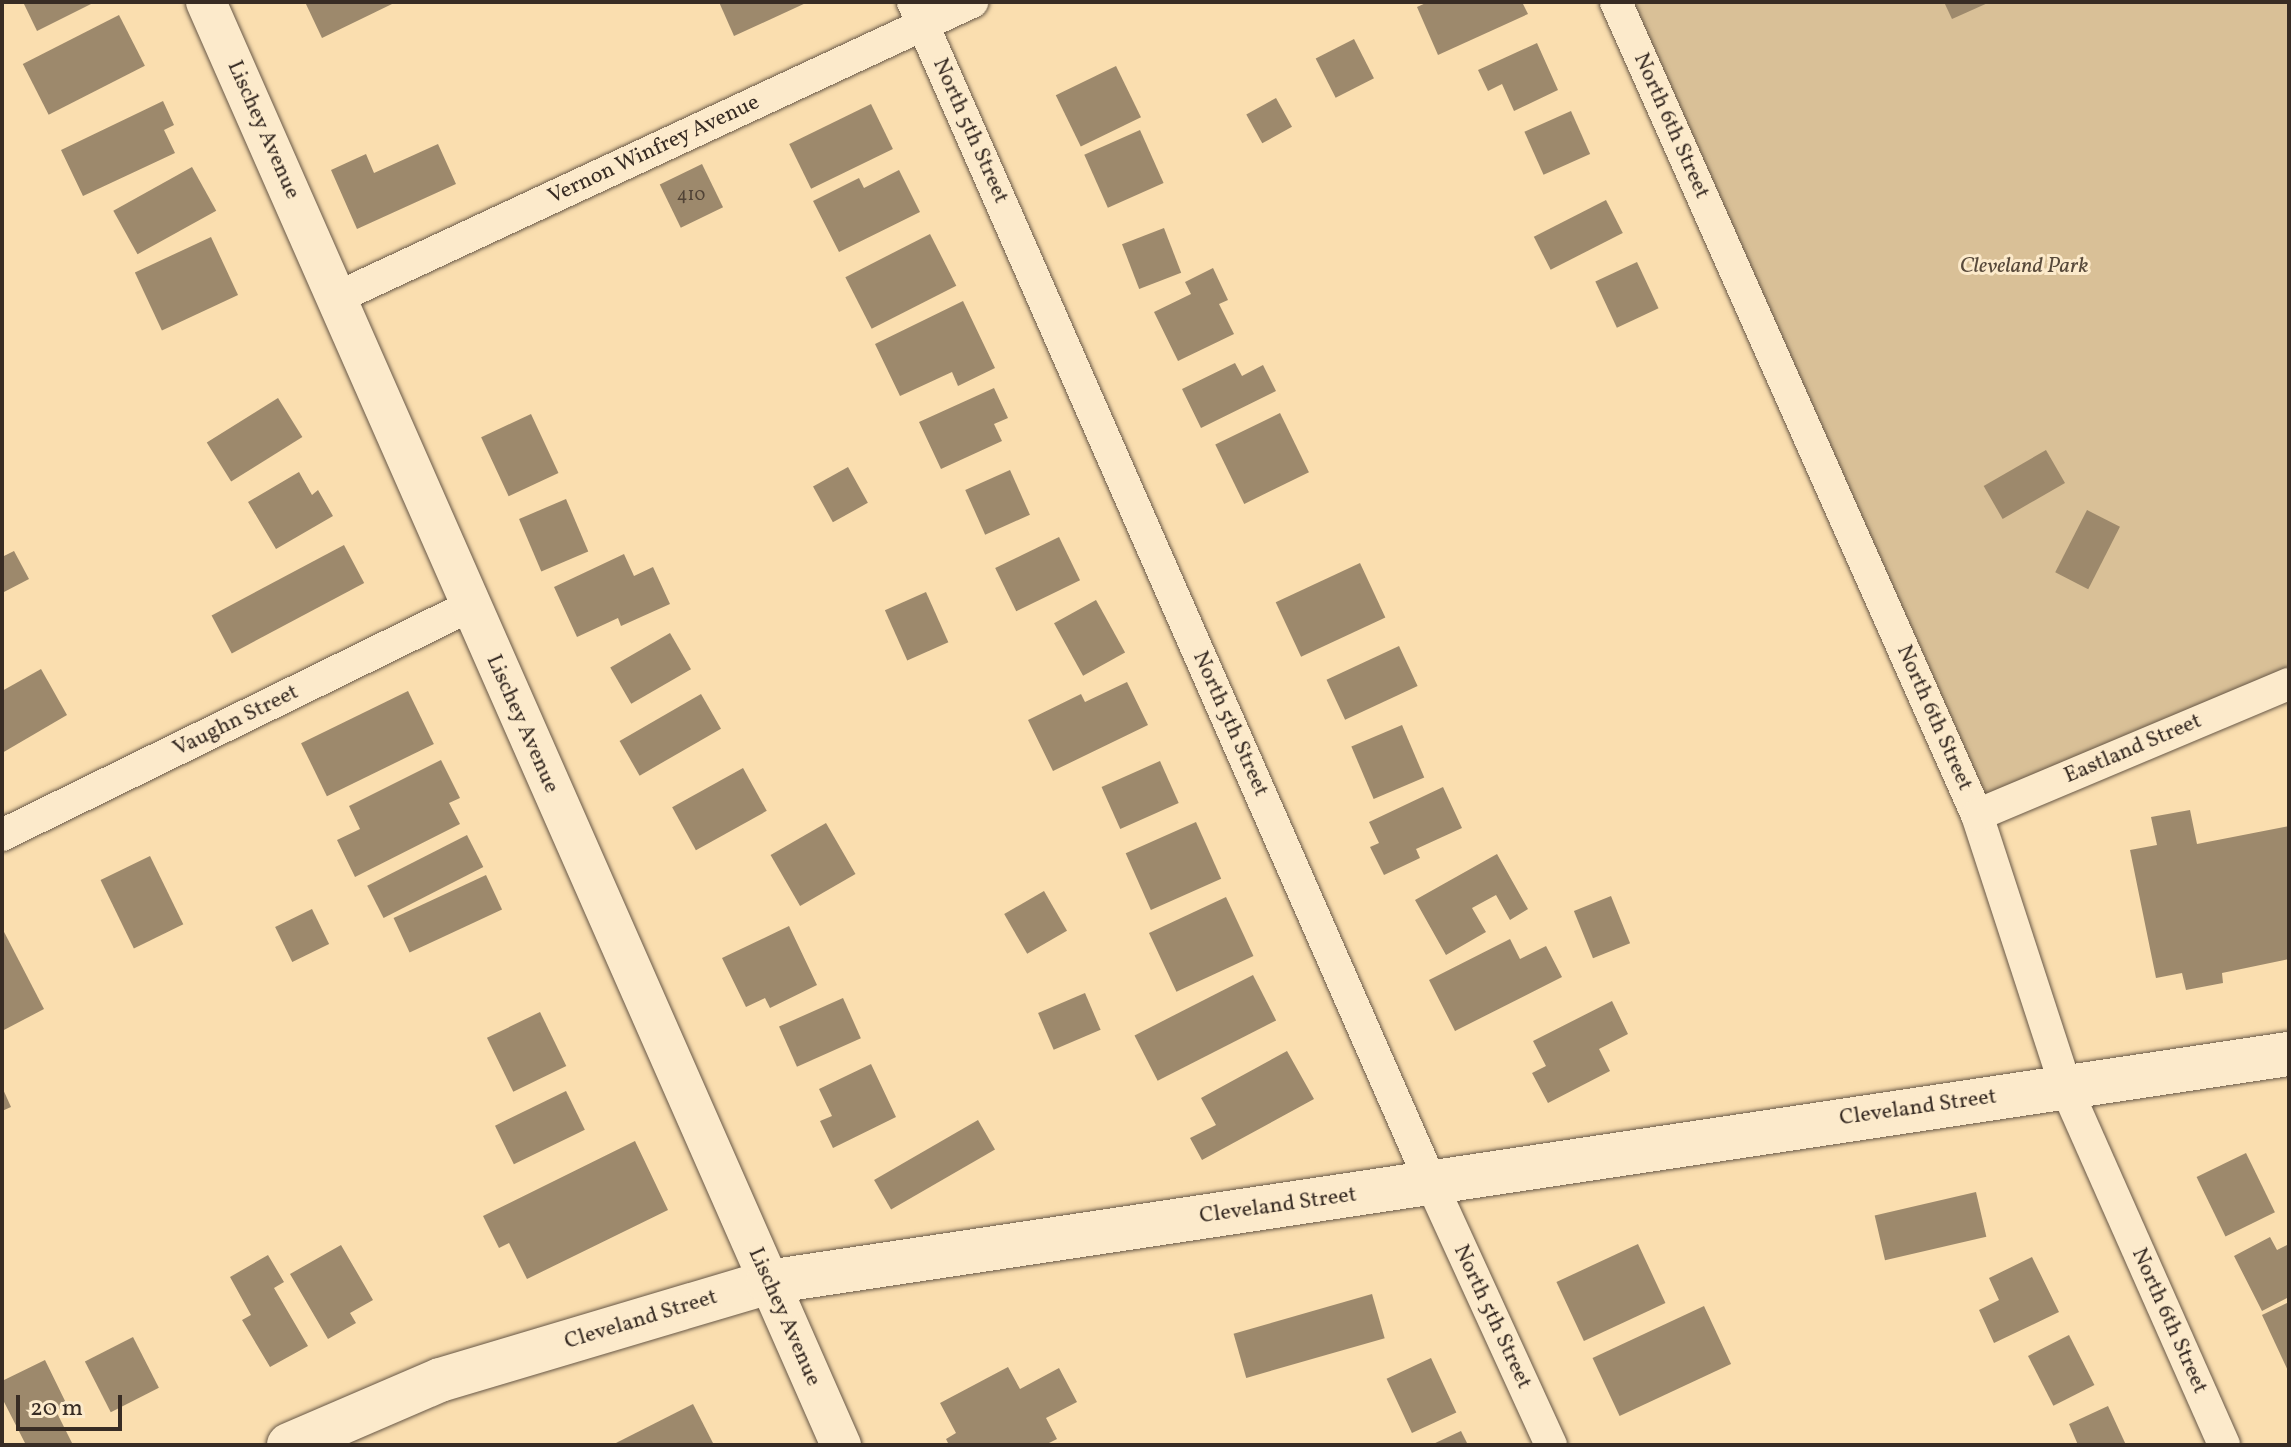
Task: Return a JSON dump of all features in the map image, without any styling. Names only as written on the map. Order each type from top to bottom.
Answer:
[{"type":"main road","name":"Cleveland Street","points":[[289,1445],[440,1380],[768,1282],[1432,1185],[1763,1129],[2289,1054]]},
{"type":"street","name":"Lischey Avenue","points":[[206,2],[841,1445]]},
{"type":"street","name":"Vernon Winfrey Avenue","points":[[336,298],[918,14],[972,2]]},
{"type":"street","name":"North 6th Street","points":[[1616,2],[1977,815],[2066,1088],[2224,1445]]},
{"type":"street","name":"North 5th Street","points":[[918,14],[1432,1185],[1551,1445]]},
{"type":"street","name":"Vaughn Street","points":[[2,835],[470,606]]},
{"type":"street","name":"Eastland Street","points":[[1977,815],[2289,684]]},
{"type":"green space","name":"Cleveland Park","points":[[1616,2],[2289,2],[2289,684],[1977,815]]},
{"type":"building","points":[[23,2],[95,2],[37,31]]},
{"type":"building","points":[[305,2],[391,2],[392,4],[322,38]]},
{"type":"building","points":[[719,2],[808,2],[734,36]]},
{"type":"building","points":[[1428,2],[1522,2],[1528,14],[1438,55],[1417,7]]},
{"type":"building","points":[[1944,2],[1990,2],[1952,19]]},
{"type":"building","points":[[119,15],[145,66],[49,115],[23,64]]},
{"type":"building","points":[[1354,39],[1374,78],[1336,98],[1316,59]]},
{"type":"building","points":[[1537,43],[1558,90],[1514,111],[1502,84],[1488,91],[1478,70]]},
{"type":"building","points":[[1116,66],[1141,117],[1081,147],[1056,95]]},
{"type":"building","points":[[1276,98],[1292,127],[1262,143],[1246,114]]},
{"type":"building","points":[[163,101],[174,125],[164,130],[175,153],[83,196],[61,150]]},
{"type":"building","points":[[871,104],[893,149],[811,189],[789,144]]},
{"type":"building","points":[[1571,111],[1590,154],[1544,175],[1524,132]]},
{"type":"building","points":[[1140,130],[1164,183],[1108,208],[1084,155]]},
{"type":"building","points":[[438,144],[456,184],[357,229],[331,170],[366,154],[374,173]]},
{"type":"building","points":[[702,164],[723,207],[681,228],[660,185]]},
{"type":"building","points":[[192,167],[216,211],[138,254],[113,211]]},
{"type":"building","points":[[899,170],[920,212],[839,252],[813,201],[859,178],[864,188]]},
{"type":"building","points":[[1606,200],[1623,233],[1551,270],[1534,237]]},
{"type":"building","points":[[1164,228],[1181,273],[1139,289],[1122,244]]},
{"type":"building","points":[[930,234],[956,286],[872,329],[845,277]]},
{"type":"building","points":[[211,237],[238,295],[162,331],[135,272]]},
{"type":"building","points":[[1637,262],[1659,308],[1617,328],[1595,281]]},
{"type":"building","points":[[1213,268],[1228,300],[1219,304],[1234,334],[1178,361],[1154,312],[1191,294],[1185,282]]},
{"type":"building","points":[[963,301],[995,368],[958,386],[952,372],[900,396],[875,344]]},
{"type":"building","points":[[1235,363],[1242,376],[1263,365],[1276,391],[1201,428],[1182,389]]},
{"type":"building","points":[[994,388],[1008,418],[994,424],[1002,441],[941,469],[919,422]]},
{"type":"building","points":[[278,398],[302,437],[231,482],[207,443]]},
{"type":"building","points":[[1280,413],[1309,472],[1244,504],[1215,445]]},
{"type":"building","points":[[531,414],[558,473],[509,496],[481,437]]},
{"type":"building","points":[[2046,450],[2065,483],[2003,519],[1984,486]]},
{"type":"building","points":[[848,467],[868,503],[833,522],[813,486]]},
{"type":"building","points":[[1010,470],[1030,515],[985,535],[965,490]]},
{"type":"building","points":[[299,472],[312,495],[318,490],[333,516],[276,549],[248,502]]},
{"type":"building","points":[[566,499],[588,551],[541,571],[519,519]]},
{"type":"building","points":[[2087,510],[2120,527],[2088,589],[2055,572]]},
{"type":"building","points":[[1059,537],[1080,580],[1016,611],[995,568]]},
{"type":"building","points":[[344,545],[364,583],[232,653],[212,615]]},
{"type":"building","points":[[14,551],[29,579],[2,593],[2,557]]},
{"type":"building","points":[[624,554],[634,576],[653,567],[670,604],[621,626],[618,618],[577,637],[554,587]]},
{"type":"building","points":[[1360,563],[1385,617],[1301,657],[1276,602]]},
{"type":"building","points":[[926,592],[948,642],[907,661],[885,610]]},
{"type":"building","points":[[1096,600],[1125,652],[1083,676],[1054,623]]},
{"type":"building","points":[[670,633],[691,669],[631,704],[610,668]]},
{"type":"building","points":[[1399,646],[1418,686],[1345,720],[1326,680]]},
{"type":"building","points":[[41,669],[67,715],[2,753],[2,691]]},
{"type":"building","points":[[1127,682],[1148,725],[1053,771],[1028,720],[1081,694],[1085,702]]},
{"type":"building","points":[[408,691],[434,744],[327,796],[301,743]]},
{"type":"building","points":[[701,694],[721,729],[640,776],[620,741]]},
{"type":"building","points":[[1402,725],[1424,777],[1374,799],[1351,746]]},
{"type":"building","points":[[441,760],[460,798],[449,803],[460,824],[355,877],[337,840],[360,829],[349,806]]},
{"type":"building","points":[[1160,761],[1179,803],[1120,829],[1102,787]]},
{"type":"building","points":[[743,768],[767,811],[696,850],[672,807]]},
{"type":"building","points":[[1443,787],[1462,828],[1416,849],[1420,858],[1384,875],[1370,847],[1379,843],[1369,822]]},
{"type":"building","points":[[2190,810],[2197,844],[2289,826],[2289,959],[2222,973],[2223,983],[2186,990],[2182,973],[2156,978],[2130,850],[2157,845],[2151,817]]},
{"type":"building","points":[[1196,822],[1221,879],[1151,910],[1126,853]]},
{"type":"building","points":[[826,823],[855,874],[800,906],[771,855]]},
{"type":"building","points":[[467,835],[483,867],[384,918],[367,886]]},
{"type":"building","points":[[1497,854],[1528,909],[1510,920],[1496,895],[1472,908],[1486,932],[1446,955],[1415,900]]},
{"type":"building","points":[[150,856],[183,924],[134,948],[101,880]]},
{"type":"building","points":[[486,875],[502,909],[410,953],[394,918]]},
{"type":"building","points":[[1044,891],[1067,931],[1027,954],[1004,914]]},
{"type":"building","points":[[1611,896],[1630,943],[1593,958],[1574,911]]},
{"type":"building","points":[[1226,897],[1253,956],[1176,992],[1149,933]]},
{"type":"building","points":[[312,909],[329,944],[292,962],[275,927]]},
{"type":"building","points":[[789,926],[817,985],[770,1008],[765,998],[746,1007],[722,958]]},
{"type":"building","points":[[2,928],[44,1009],[2,1031]]},
{"type":"building","points":[[1510,939],[1520,959],[1546,946],[1562,977],[1455,1031],[1429,980]]},
{"type":"building","points":[[1253,975],[1276,1020],[1158,1081],[1134,1035]]},
{"type":"building","points":[[1085,993],[1101,1030],[1054,1050],[1038,1013]]},
{"type":"building","points":[[843,998],[861,1038],[797,1067],[779,1026]]},
{"type":"building","points":[[1612,1001],[1628,1034],[1599,1049],[1610,1071],[1548,1103],[1532,1073],[1546,1066],[1533,1041]]},
{"type":"building","points":[[540,1012],[566,1066],[513,1092],[487,1038]]},
{"type":"building","points":[[1287,1051],[1314,1099],[1202,1160],[1190,1138],[1216,1125],[1201,1098]]},
{"type":"building","points":[[871,1064],[896,1117],[833,1148],[820,1121],[832,1116],[819,1089]]},
{"type":"building","points":[[2,1087],[11,1107],[2,1111]]},
{"type":"building","points":[[566,1091],[585,1130],[514,1164],[495,1126]]},
{"type":"building","points":[[978,1120],[995,1149],[891,1209],[874,1180]]},
{"type":"building","points":[[635,1141],[668,1210],[527,1279],[509,1243],[499,1248],[483,1216]]},
{"type":"building","points":[[2246,1153],[2275,1212],[2225,1236],[2197,1177]]},
{"type":"building","points":[[1976,1192],[1986,1237],[1885,1260],[1875,1215]]},
{"type":"building","points":[[2270,1237],[2277,1250],[2289,1244],[2289,1297],[2262,1311],[2234,1256]]},
{"type":"building","points":[[1638,1244],[1665,1303],[1584,1341],[1556,1282]]},
{"type":"building","points":[[341,1245],[373,1300],[350,1313],[356,1323],[328,1339],[290,1274]]},
{"type":"building","points":[[268,1255],[284,1282],[274,1288],[308,1346],[270,1367],[242,1320],[251,1315],[230,1277]]},
{"type":"building","points":[[2032,1257],[2059,1312],[1994,1343],[1979,1310],[1999,1300],[1989,1278]]},
{"type":"building","points":[[1372,1294],[1385,1338],[1246,1378],[1234,1334]]},
{"type":"building","points":[[2289,1302],[2289,1373],[2262,1315]]},
{"type":"building","points":[[1704,1306],[1731,1364],[1620,1416],[1593,1358]]},
{"type":"building","points":[[2069,1335],[2094,1385],[2053,1406],[2028,1356]]},
{"type":"building","points":[[133,1337],[159,1388],[111,1412],[85,1362]]},
{"type":"building","points":[[1431,1358],[1456,1412],[1412,1433],[1387,1379]]},
{"type":"building","points":[[45,1360],[67,1405],[56,1411],[73,1445],[26,1445],[2,1398],[2,1381]]},
{"type":"building","points":[[1008,1367],[1020,1389],[1059,1368],[1077,1402],[1046,1418],[1057,1439],[1045,1445],[949,1445],[946,1439],[956,1433],[940,1403]]},
{"type":"building","points":[[693,1404],[714,1445],[612,1445]]},
{"type":"building","points":[[2108,1406],[2126,1445],[2078,1445],[2069,1424]]},
{"type":"building","points":[[1461,1431],[1468,1445],[1431,1445]]}]
